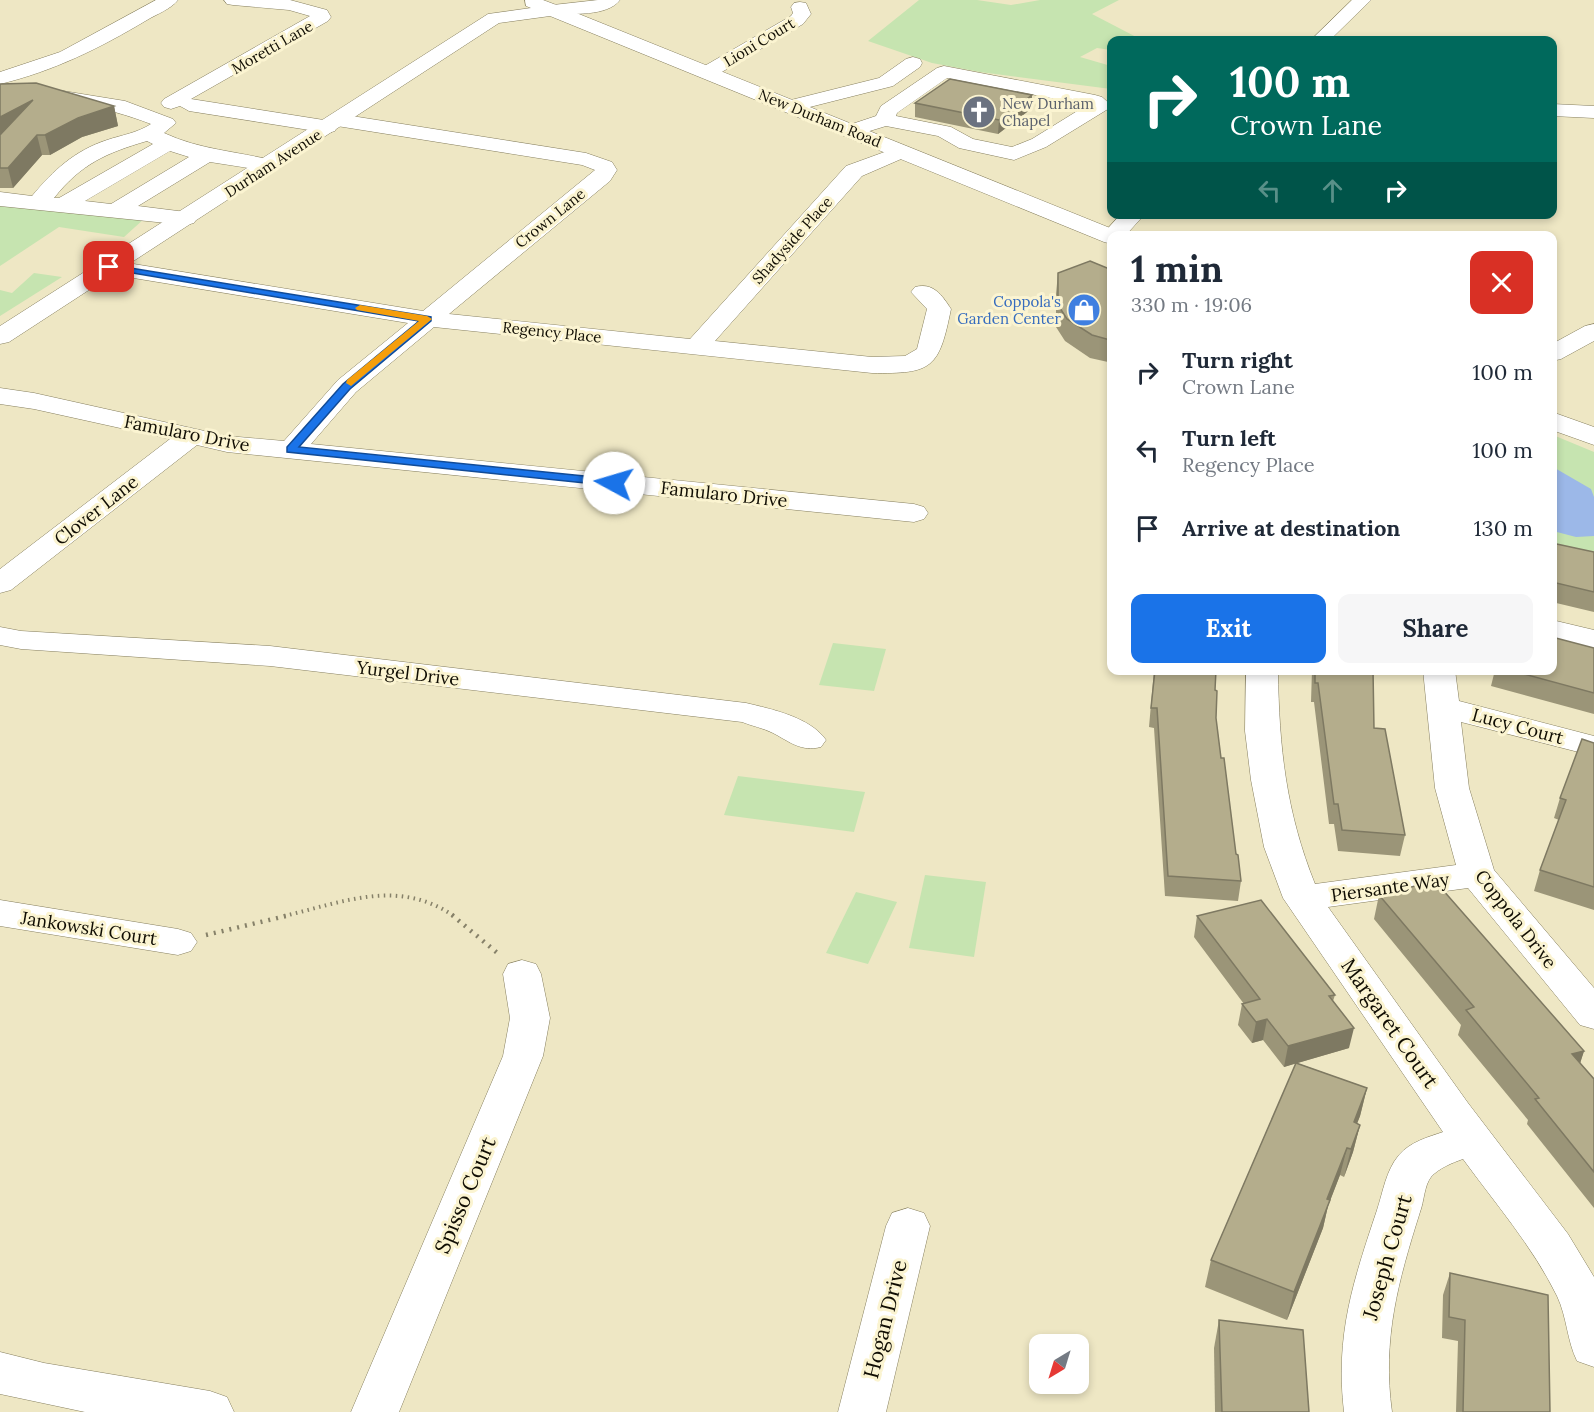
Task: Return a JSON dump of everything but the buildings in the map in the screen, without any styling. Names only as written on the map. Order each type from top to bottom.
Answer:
[{"type":"street","points":[[0,78],[50,64],[170,0]]},
{"type":"street","name":"Moretti Lane","points":[[232,0],[302,8],[321,14],[322,17],[180,104],[333,124]]},
{"type":"street","name":"New Durham Road","points":[[528,0],[1107,234]]},
{"type":"street","name":"Durham Avenue","points":[[0,337],[494,18],[602,5],[611,0]]},
{"type":"street","points":[[1324,36],[1362,0]]},
{"type":"street","name":"Lioni Court","points":[[708,72],[797,20],[802,14],[800,7]]},
{"type":"street","points":[[790,106],[889,81],[913,63]]},
{"type":"street","points":[[850,131],[885,120],[944,131],[966,144],[1014,154],[1039,143],[1101,104],[944,72],[888,110],[885,120]]},
{"type":"street","points":[[889,81],[921,87]]},
{"type":"street","points":[[0,95],[26,91],[125,107],[166,123],[158,139],[63,205]]},
{"type":"street","points":[[1557,110],[1594,112]]},
{"type":"street","name":"Crown Lane","points":[[291,450],[347,386],[602,176],[606,170],[605,166],[586,159],[333,124]]},
{"type":"street","points":[[38,203],[70,168],[114,144],[158,139],[204,157],[268,165]]},
{"type":"street","points":[[936,166],[966,144]]},
{"type":"street","name":"Shadyside Place","points":[[696,347],[854,171],[901,152]]},
{"type":"street","points":[[115,211],[204,157]]},
{"type":"street","points":[[0,199],[186,218]]},
{"type":"street","points":[[1116,231],[1129,219]]},
{"type":"street","name":"Regency Place","points":[[109,267],[427,319],[872,365],[910,362],[921,358],[928,352],[939,309],[934,301],[923,292]]},
{"type":"street","points":[[1557,351],[1594,331]]},
{"type":"street","name":"Famularo Drive","points":[[0,396],[34,401],[227,444],[914,513]]},
{"type":"street","points":[[1557,422],[1594,437]]},
{"type":"street","name":"Clover Lane","points":[[0,584],[192,436]]},
{"type":"street","points":[[1557,630],[1594,640]]},
{"type":"street","name":"Yurgel Drive","points":[[0,636],[270,656],[746,712],[783,724],[809,740]]},
{"type":"street","name":"Margaret Court","points":[[1262,675],[1262,731],[1268,780],[1282,847],[1302,898],[1472,1140],[1552,1246],[1579,1293],[1591,1329],[1594,1347]]},
{"type":"street","name":"Coppola Drive","points":[[1440,675],[1452,788],[1477,874],[1594,1015]]},
{"type":"street","name":"Lucy Court","points":[[1443,706],[1594,746]]},
{"type":"street","name":"Piersante Way","points":[[1302,898],[1477,874]]},
{"type":"street","name":"Jankowski Court","points":[[0,914],[178,942]]},
{"type":"street","name":"Spisso Court","points":[[375,1412],[523,1056],[530,1018],[522,974]]},
{"type":"street","name":"Joseph Court","points":[[1368,1412],[1363,1384],[1367,1317],[1380,1265],[1413,1168],[1432,1153],[1472,1140]]},
{"type":"street","name":"Hogan Drive","points":[[862,1412],[908,1226]]},
{"type":"street","points":[[0,1373],[44,1384],[210,1412]]},
{"type":"path","points":[[178,942],[367,896],[390,893],[412,895],[431,901],[452,915],[522,974]]},
{"type":"green space","points":[[919,0],[977,0],[1011,5],[1040,0],[1119,0],[1092,14],[1134,36],[1107,36],[1107,49],[1097,48],[1080,57],[1107,65],[1107,88],[980,72],[932,63],[868,41]]},
{"type":"green space","points":[[0,205],[145,218],[124,237],[59,227],[0,266]]},
{"type":"green space","points":[[34,273],[62,277],[0,316],[0,290],[12,293]]},
{"type":"green space","points":[[1557,437],[1594,452],[1594,572],[1557,563]]},
{"type":"green space","points":[[833,643],[886,649],[874,691],[819,685]]},
{"type":"green space","points":[[738,776],[865,792],[854,832],[724,815]]},
{"type":"green space","points":[[925,875],[986,882],[974,957],[909,948]]},
{"type":"green space","points":[[856,892],[897,902],[868,964],[826,953]]},
{"type":"water","points":[[1557,469],[1591,489],[1594,497],[1594,536],[1576,537],[1557,532]]},
{"type":"slow traffic","points":[[351,383],[427,319],[360,308]]},
{"type":"place","name":"New Durham Chapel","points":[[979,112]]},
{"type":"place","name":"Coppola's Garden Center","points":[[1084,310]]},
{"type":"route","points":[[109,267],[427,319],[347,386],[291,450],[614,483]]}]
